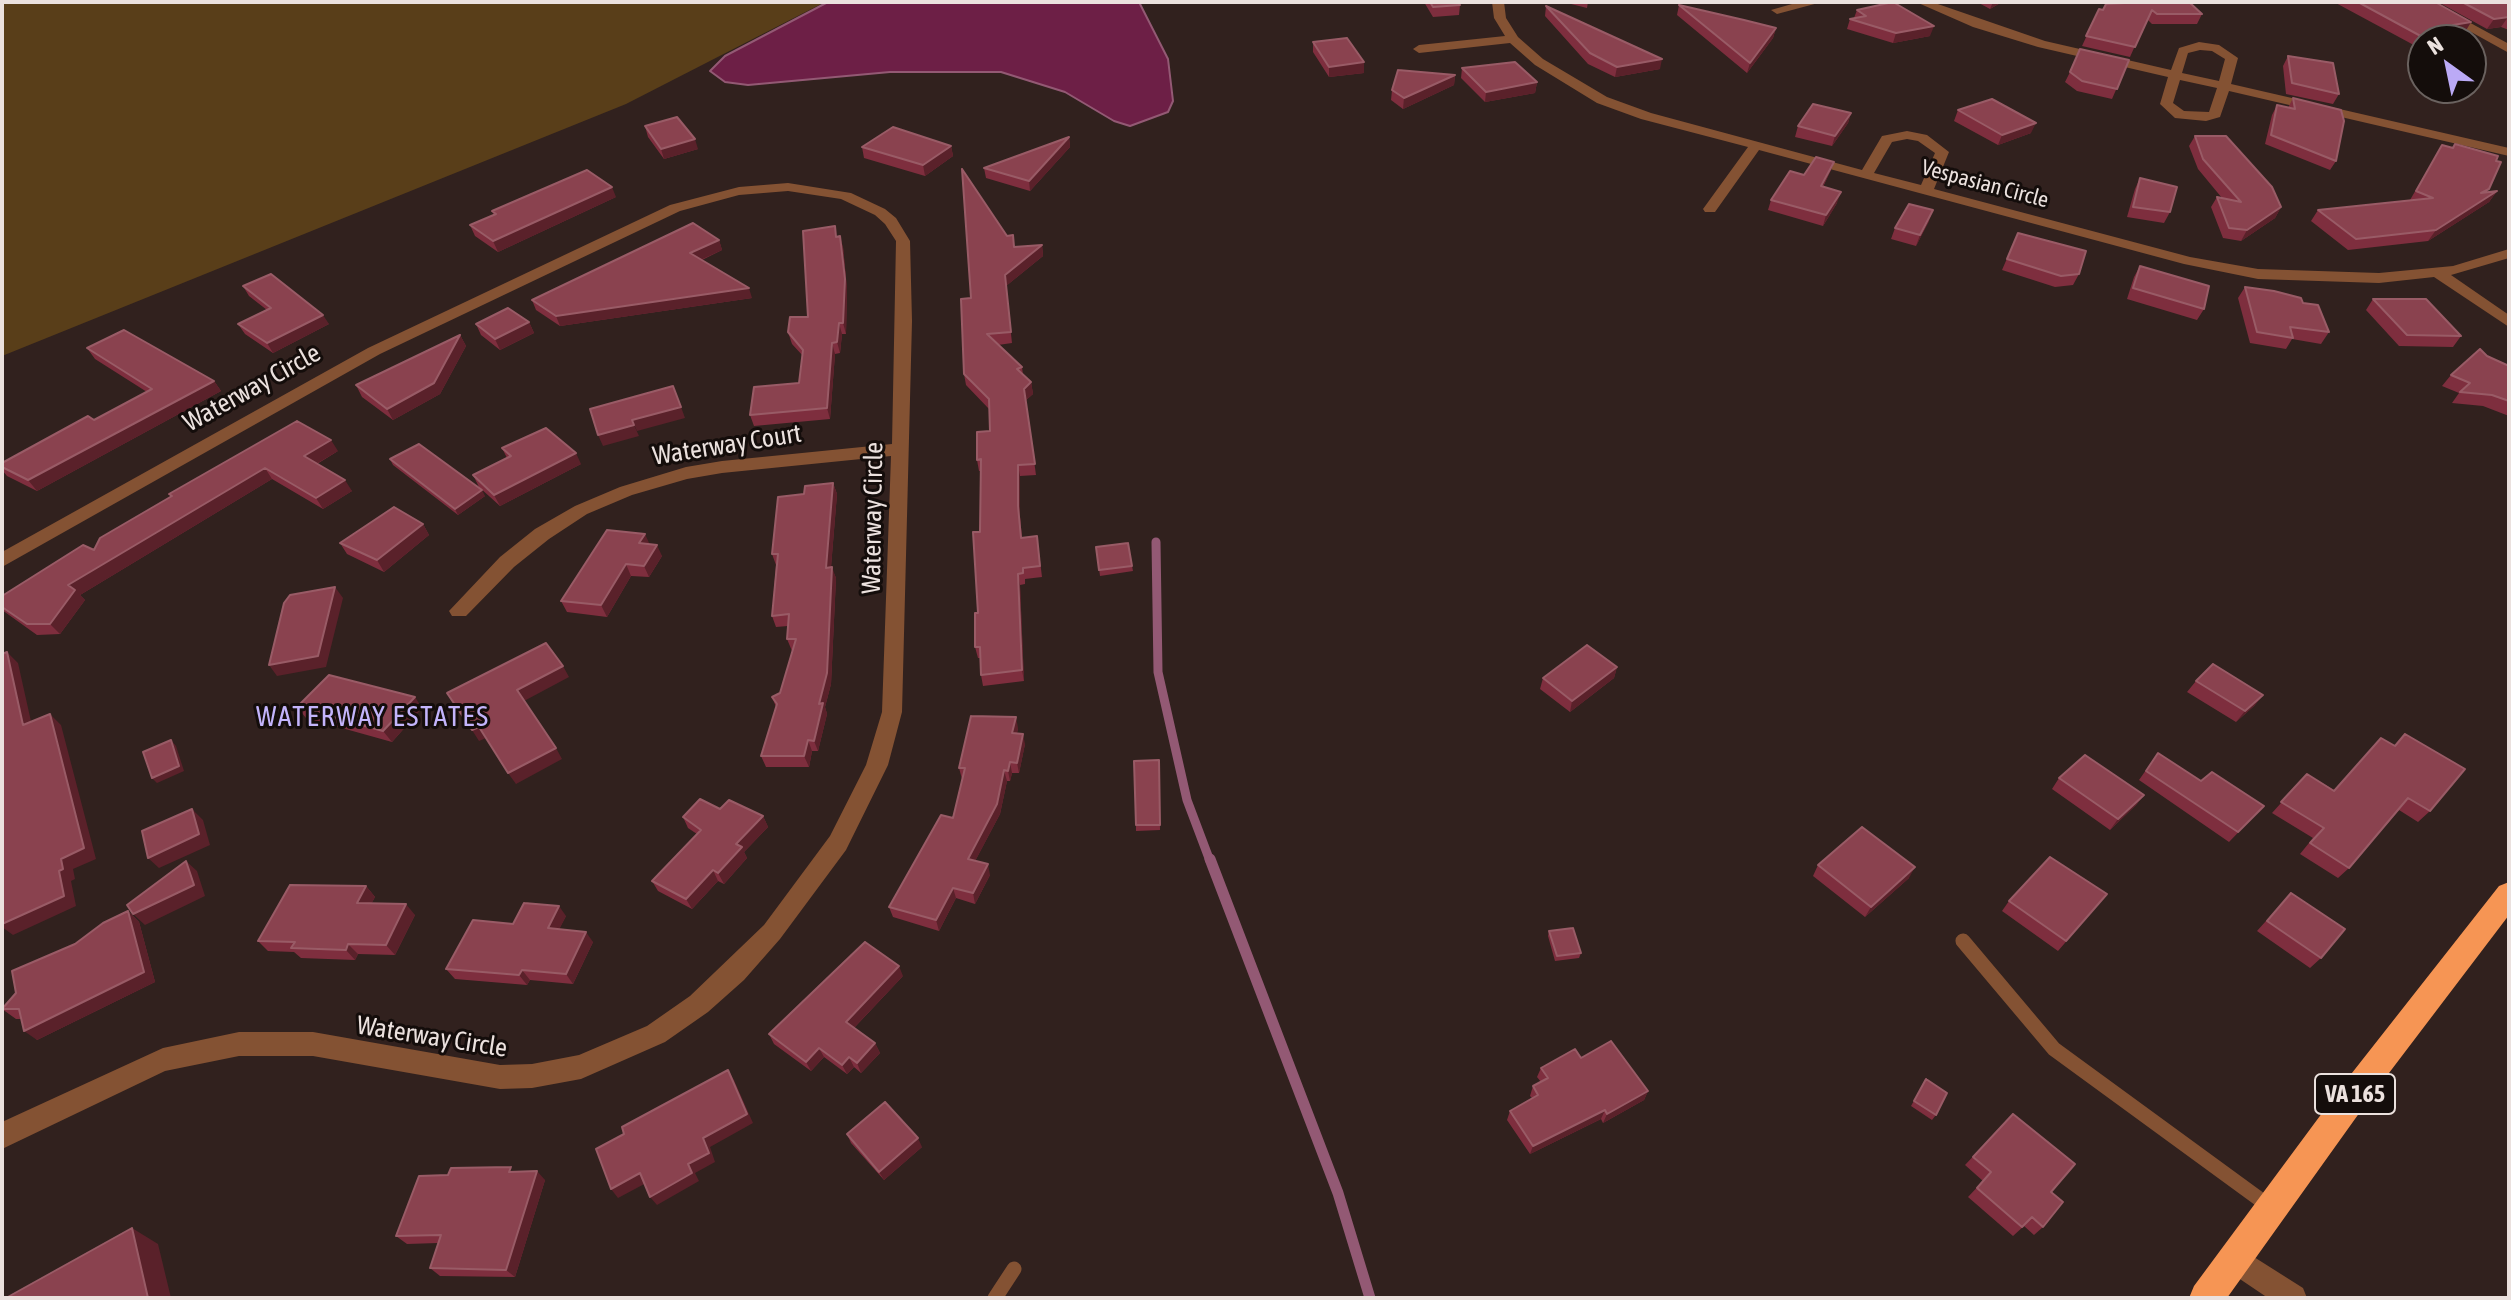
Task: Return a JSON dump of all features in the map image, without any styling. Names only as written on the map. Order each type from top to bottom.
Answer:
[{"type":"highway","name":"VA 165","points":[[2206,1298],[2509,894]]},
{"type":"street","name":"Vespasian Circle","points":[[1498,2],[1500,18],[1513,39],[1550,70],[1602,100],[1756,145],[2189,261],[2258,274],[2379,278],[2437,272],[2489,262],[2509,253]]},
{"type":"street","points":[[1777,10],[1816,2]]},
{"type":"street","points":[[1922,2],[1977,24],[2042,44],[2225,84],[2509,138]]},
{"type":"street","points":[[2423,2],[2509,49]]},
{"type":"street","points":[[1419,49],[1513,39]]},
{"type":"street","points":[[2199,46],[2215,48],[2232,58],[2215,114],[2206,117],[2180,115],[2166,104],[2176,74],[2183,51],[2199,46]]},
{"type":"street","points":[[2225,84],[2509,152]]},
{"type":"street","points":[[1866,175],[1887,139],[1907,135],[1922,138],[1942,152],[1926,191]]},
{"type":"street","points":[[1710,209],[1756,145]]},
{"type":"street","name":"Waterway Circle","points":[[2,560],[374,351],[675,208],[739,191],[806,188],[846,196],[880,212],[903,241],[904,321],[892,712],[877,765],[838,843],[781,921],[735,972],[678,1020],[608,1057],[532,1076],[500,1077],[313,1044],[283,1042],[209,1049],[163,1060],[2,1136]]},
{"type":"street","points":[[2437,272],[2509,322]]},
{"type":"street","name":"Waterway Court","points":[[459,611],[507,562],[542,534],[581,510],[626,491],[686,473],[722,467],[900,449]]},
{"type":"street","points":[[2235,1259],[2293,1298]]},
{"type":"lane","points":[[1963,941],[2054,1049],[2272,1208]]},
{"type":"lane","points":[[995,1298],[1014,1269]]},
{"type":"shaded area","points":[[2,2],[825,2],[626,104],[2,356]]},
{"type":"shaded area","points":[[828,2],[1139,2],[1168,59],[1173,101],[1168,112],[1130,126],[1114,121],[1065,92],[1001,72],[890,72],[748,85],[725,82],[710,71],[725,56]]},
{"type":"building","points":[[1430,2],[1458,2],[1460,5],[1433,7]]},
{"type":"building","points":[[1893,2],[1934,26],[1896,33],[1850,19],[1866,16],[1857,10]]},
{"type":"building","points":[[2189,2],[2202,14],[2157,14],[2152,10],[2135,47],[2086,36],[2099,9],[2103,10],[2106,4]]},
{"type":"building","points":[[2358,2],[2435,2],[2471,22],[2407,24],[2407,29]]},
{"type":"building","points":[[2462,2],[2509,2],[2509,17],[2494,19]]},
{"type":"building","points":[[1679,5],[1744,20],[1776,28],[1750,63]]},
{"type":"building","points":[[1546,6],[1662,59],[1617,67],[1590,53]]},
{"type":"building","points":[[1347,38],[1364,62],[1329,67],[1313,42]]},
{"type":"building","points":[[2080,49],[2129,60],[2117,89],[2082,81],[2070,72]]},
{"type":"building","points":[[2288,56],[2333,63],[2339,94],[2292,83]]},
{"type":"building","points":[[1515,62],[1537,82],[1486,92],[1462,68]]},
{"type":"building","points":[[1398,70],[1455,75],[1404,98],[1392,90]]},
{"type":"building","points":[[2293,98],[2341,110],[2344,121],[2336,161],[2271,135],[2277,105],[2295,109]]},
{"type":"building","points":[[1992,99],[2036,123],[2002,135],[1958,110]]},
{"type":"building","points":[[1813,104],[1851,113],[1835,136],[1798,126]]},
{"type":"building","points":[[677,117],[695,139],[661,149],[645,126]]},
{"type":"building","points":[[893,127],[951,146],[923,165],[862,147]]},
{"type":"building","points":[[2195,136],[2226,136],[2272,187],[2281,207],[2247,230],[2229,228],[2217,197],[2241,202],[2203,159]]},
{"type":"building","points":[[1069,137],[1029,181],[984,168]]},
{"type":"building","points":[[2455,144],[2498,156],[2496,161],[2501,162],[2489,189],[2481,193],[2497,191],[2436,230],[2356,239],[2318,210],[2433,198],[2416,191],[2442,145],[2453,148]]},
{"type":"building","points":[[1816,157],[1834,162],[1821,186],[1841,192],[1826,215],[1771,200],[1790,171],[1804,175]]},
{"type":"building","points":[[962,169],[1007,236],[1013,235],[1014,247],[1042,245],[1005,275],[1011,332],[987,334],[1022,367],[1017,369],[1031,382],[1024,389],[1035,464],[1018,465],[1018,506],[1021,538],[1037,536],[1040,566],[1023,568],[1023,573],[1018,574],[1022,670],[981,675],[980,647],[975,647],[975,613],[978,613],[973,532],[980,532],[981,459],[977,460],[977,432],[990,431],[989,399],[964,374],[961,299],[971,298]]},
{"type":"building","points":[[587,170],[612,187],[493,241],[470,225],[496,214],[492,211]]},
{"type":"building","points":[[2140,178],[2177,187],[2170,212],[2133,207]]},
{"type":"building","points":[[1909,204],[1933,210],[1920,235],[1895,228]]},
{"type":"building","points":[[693,223],[719,240],[690,253],[749,288],[556,316],[532,300]]},
{"type":"building","points":[[835,226],[836,237],[840,236],[845,279],[843,323],[839,323],[837,342],[832,343],[827,408],[750,415],[754,387],[799,383],[803,350],[788,332],[790,317],[808,317],[803,231]]},
{"type":"building","points":[[2018,233],[2086,251],[2079,274],[2061,276],[2007,259]]},
{"type":"building","points":[[2140,266],[2209,286],[2204,309],[2133,288]]},
{"type":"building","points":[[271,274],[323,315],[267,343],[238,324],[271,308],[243,286]]},
{"type":"building","points":[[2245,287],[2274,291],[2301,298],[2303,303],[2318,305],[2329,332],[2290,327],[2293,338],[2257,332]]},
{"type":"building","points":[[2373,299],[2426,299],[2461,336],[2407,335]]},
{"type":"building","points":[[508,308],[529,322],[495,339],[476,324]]},
{"type":"building","points":[[124,330],[214,381],[28,480],[2,467],[2,463],[88,416],[94,420],[152,389],[87,348]]},
{"type":"building","points":[[460,335],[434,383],[387,409],[356,385]]},
{"type":"building","points":[[2480,349],[2487,356],[2509,366],[2509,401],[2492,395],[2460,392],[2470,383],[2451,375]]},
{"type":"building","points":[[673,386],[681,407],[632,420],[634,425],[598,435],[590,409]]},
{"type":"building","points":[[297,421],[331,440],[304,456],[345,480],[316,498],[265,468],[68,585],[75,590],[50,624],[27,624],[2,607],[2,596],[83,545],[94,550],[100,538],[172,496],[169,494]]},
{"type":"building","points":[[546,428],[576,453],[494,495],[473,475],[511,456],[502,448]]},
{"type":"building","points":[[419,444],[482,490],[455,509],[390,459]]},
{"type":"building","points":[[833,483],[826,568],[832,567],[827,673],[814,741],[808,740],[804,756],[761,756],[777,704],[772,697],[780,693],[796,639],[787,639],[789,614],[772,616],[778,554],[772,554],[778,497],[804,494],[805,486]]},
{"type":"building","points":[[394,507],[423,524],[377,560],[340,543]]},
{"type":"building","points":[[607,530],[645,534],[639,543],[657,545],[644,566],[626,564],[601,605],[561,601]]},
{"type":"building","points":[[1128,543],[1132,566],[1099,570],[1096,547]]},
{"type":"building","points":[[335,587],[318,656],[269,665],[284,603],[290,595]]},
{"type":"building","points":[[546,643],[563,666],[517,690],[556,748],[508,773],[479,727],[472,730],[447,693]]},
{"type":"building","points":[[1587,645],[1617,667],[1572,701],[1543,678]]},
{"type":"building","points":[[7,652],[23,725],[50,714],[84,848],[61,859],[63,869],[59,871],[64,896],[2,924],[2,654]]},
{"type":"building","points":[[2213,664],[2263,695],[2245,711],[2196,681]]},
{"type":"building","points":[[329,675],[415,697],[383,731],[297,707]]},
{"type":"building","points":[[971,716],[1016,717],[1012,733],[1023,734],[1017,763],[1010,762],[1008,771],[1004,770],[997,804],[968,859],[988,864],[973,893],[953,888],[936,920],[889,907],[941,815],[953,818],[965,768],[959,768]]},
{"type":"building","points":[[2405,734],[2465,769],[2430,811],[2408,798],[2349,868],[2310,843],[2324,828],[2281,802],[2307,774],[2334,791],[2381,738],[2395,746]]},
{"type":"building","points":[[171,740],[179,766],[152,778],[143,752]]},
{"type":"building","points":[[2158,753],[2201,781],[2212,772],[2264,806],[2238,832],[2146,771]]},
{"type":"building","points":[[2085,755],[2144,795],[2118,819],[2059,778]]},
{"type":"building","points":[[1159,760],[1160,825],[1136,825],[1134,761]]},
{"type":"building","points":[[700,799],[720,809],[729,800],[763,816],[736,844],[742,847],[718,873],[713,870],[686,899],[652,881],[701,830],[683,817]]},
{"type":"building","points":[[192,809],[199,834],[148,858],[142,831]]},
{"type":"building","points":[[1862,827],[1915,867],[1871,907],[1818,865]]},
{"type":"building","points":[[2050,857],[2107,894],[2066,941],[2009,901]]},
{"type":"building","points":[[186,861],[194,885],[133,914],[127,905]]},
{"type":"building","points":[[290,885],[366,886],[357,903],[406,904],[386,945],[348,944],[346,950],[291,948],[295,942],[258,941]]},
{"type":"building","points":[[2291,893],[2345,929],[2321,958],[2267,921]]},
{"type":"building","points":[[524,903],[559,906],[548,928],[586,932],[566,974],[522,970],[519,975],[446,969],[473,920],[513,924]]},
{"type":"building","points":[[128,911],[144,972],[24,1031],[19,1009],[2,1009],[16,993],[12,971],[75,944],[103,923]]},
{"type":"building","points":[[1573,928],[1581,953],[1557,956],[1549,931]]},
{"type":"building","points":[[865,942],[899,966],[846,1022],[875,1043],[857,1063],[849,1057],[842,1065],[819,1048],[806,1062],[769,1034]]},
{"type":"building","points":[[1611,1041],[1648,1091],[1607,1114],[1605,1110],[1533,1146],[1510,1111],[1538,1095],[1533,1086],[1548,1078],[1541,1068],[1575,1049],[1581,1058]]},
{"type":"building","points":[[728,1070],[747,1114],[703,1138],[709,1153],[688,1164],[692,1173],[650,1197],[640,1173],[611,1189],[596,1149],[624,1134],[622,1127]]},
{"type":"building","points":[[1926,1079],[1947,1093],[1936,1115],[1914,1101]]},
{"type":"building","points":[[885,1102],[918,1138],[879,1172],[847,1134]]},
{"type":"building","points":[[2013,1114],[2075,1164],[2051,1192],[2063,1202],[2043,1227],[2032,1217],[2022,1227],[1977,1188],[1991,1172],[1973,1157]]},
{"type":"building","points":[[511,1167],[509,1172],[537,1171],[506,1270],[430,1268],[441,1235],[396,1236],[419,1176],[448,1175],[451,1168]]},
{"type":"building","points":[[132,1228],[148,1298],[6,1298]]},
{"type":"waterway","points":[[1156,542],[1158,672],[1187,800],[1210,861]]},
{"type":"waterway","points":[[1210,859],[1338,1193],[1370,1298]]},
{"type":"district","name":"WATERWAY ESTATES","points":[[373,717]]}]
